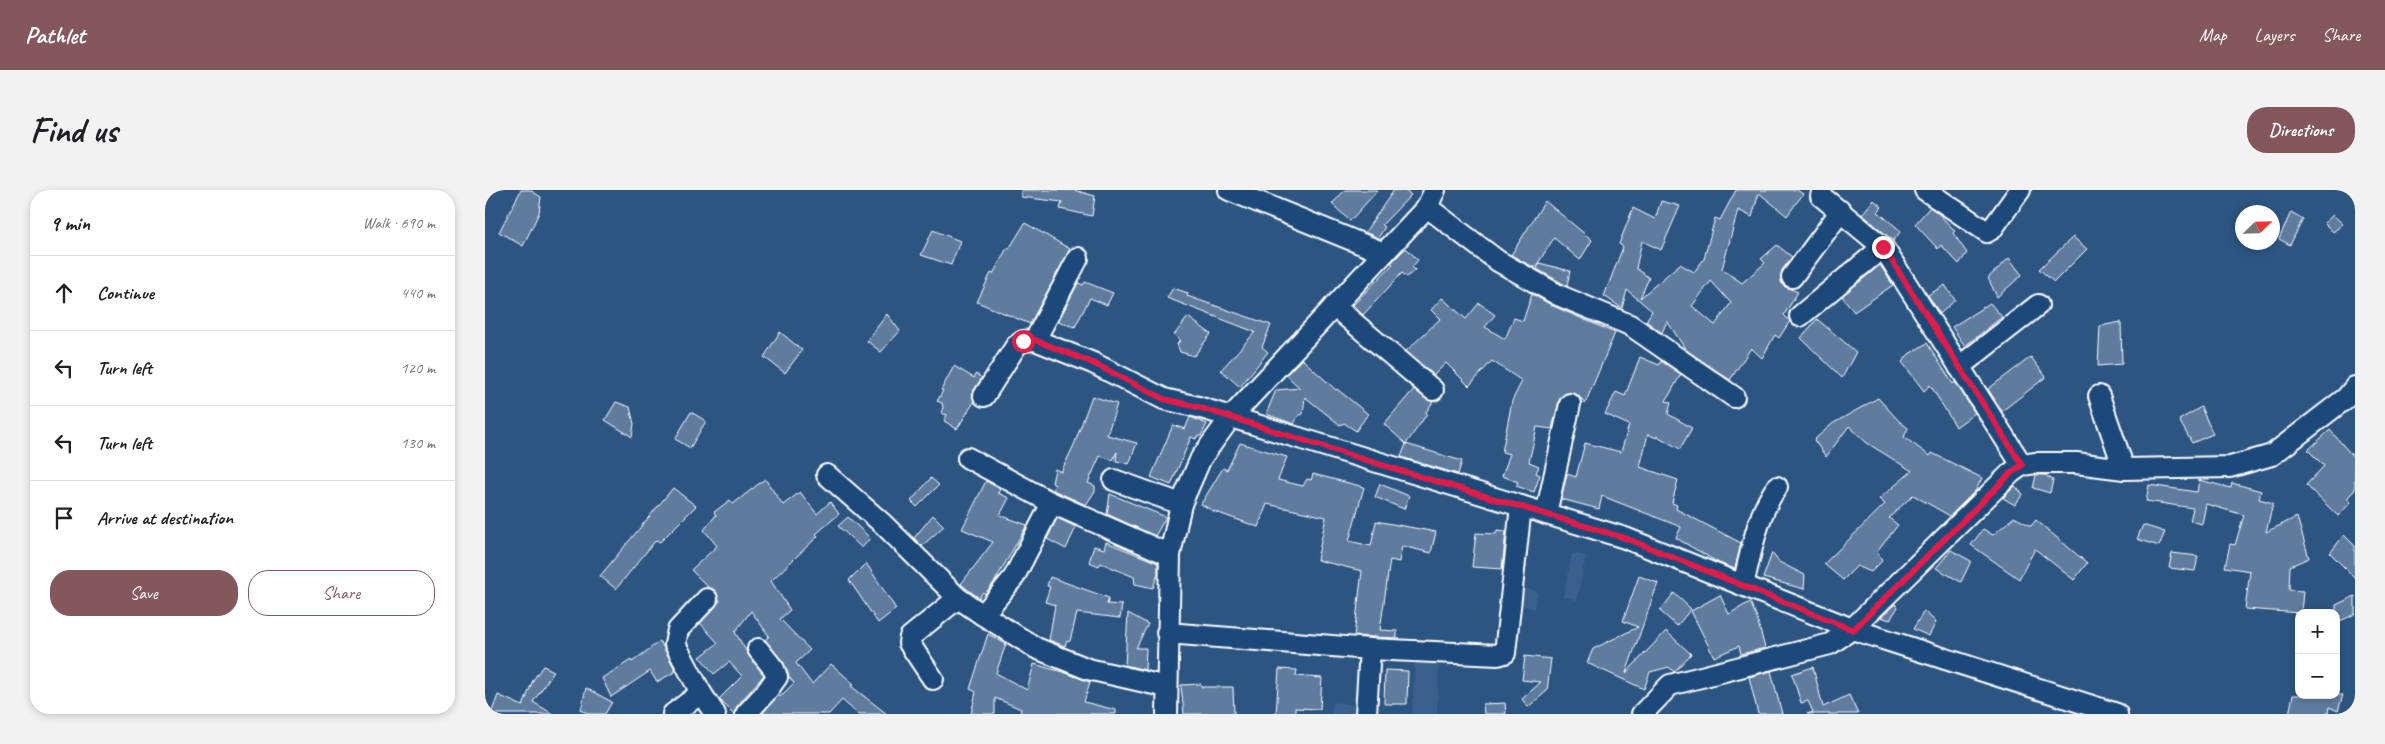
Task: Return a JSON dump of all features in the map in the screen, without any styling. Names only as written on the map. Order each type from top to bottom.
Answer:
[{"type":"street","points":[[1229,190],[1384,253]]},
{"type":"street","points":[[1925,190],[1987,232],[1992,229],[2020,190]]},
{"type":"street","points":[[1821,196],[1883,247],[2022,465]]},
{"type":"street","points":[[1167,714],[1167,633],[1170,555],[1181,504],[1201,458],[1231,417],[1384,253],[1431,198],[1498,261],[1558,295],[1630,326],[1734,397]]},
{"type":"street","points":[[1792,277],[1841,211]]},
{"type":"street","points":[[1800,316],[1883,247]]},
{"type":"street","points":[[1035,340],[1078,258]]},
{"type":"street","points":[[1959,367],[2038,305]]},
{"type":"street","points":[[1334,306],[1433,390]]},
{"type":"street","points":[[984,396],[1016,346],[1023,341],[1035,340],[1093,363],[1164,399],[1231,417],[1625,538],[1853,630],[2113,713]]},
{"type":"street","points":[[2099,396],[2124,470]]},
{"type":"street","points":[[1643,714],[1671,685],[1830,644],[1853,630],[2011,473],[2022,465],[2076,463],[2124,470],[2230,467],[2272,455],[2352,397]]},
{"type":"street","points":[[1546,514],[1569,404]]},
{"type":"street","points":[[968,458],[1052,503],[1170,555]]},
{"type":"street","points":[[827,475],[883,524],[958,598],[983,615],[1036,648],[1088,669],[1167,688]]},
{"type":"street","points":[[1114,480],[1181,504]]},
{"type":"street","points":[[1743,585],[1755,535],[1771,496],[1777,487]]},
{"type":"street","points":[[983,615],[1014,577],[1052,503]]},
{"type":"street","points":[[1167,633],[1370,649],[1499,655],[1505,653],[1521,506]]},
{"type":"street","points":[[933,678],[909,643],[910,637],[958,598]]},
{"type":"street","points":[[707,599],[677,630],[675,644],[701,693],[715,714]]},
{"type":"street","points":[[746,714],[777,677],[774,669],[758,649]]},
{"type":"street","points":[[1367,714],[1370,649]]},
{"type":"street","points":[[673,714],[701,693]]},
{"type":"shaded area","points":[[1572,553],[1586,556],[1577,600],[1563,597]]},
{"type":"shaded area","points":[[1519,586],[1538,592],[1534,609],[1514,603]]},
{"type":"shaded area","points":[[1415,663],[1439,664],[1437,714],[1412,714]]},
{"type":"shaded area","points":[[1333,702],[1358,705],[1357,714],[1331,714]]},
{"type":"building","points":[[521,190],[530,190],[541,197],[539,213],[523,246],[499,232]]},
{"type":"building","points":[[1021,190],[1074,190],[1095,196],[1092,216],[1060,209],[1062,202],[1021,197]]},
{"type":"building","points":[[1345,190],[1378,190],[1350,221],[1332,204]]},
{"type":"building","points":[[1394,190],[1404,190],[1411,195],[1382,225],[1385,227],[1378,238],[1365,232]]},
{"type":"building","points":[[1736,190],[1797,190],[1803,194],[1787,216],[1759,193],[1752,217],[1738,210],[1722,269],[1742,283],[1765,263],[1761,259],[1777,245],[1792,257],[1782,270],[1781,282],[1785,287],[1798,292],[1784,315],[1790,321],[1779,338],[1775,335],[1762,358],[1751,348],[1730,380],[1686,350],[1667,321],[1662,333],[1646,321],[1652,311],[1627,290],[1622,308],[1604,296],[1623,247],[1619,244],[1633,208],[1655,219],[1661,201],[1680,206],[1661,250],[1642,241],[1636,268],[1649,278],[1640,298],[1680,264],[1694,272],[1704,259],[1715,218],[1720,220]],"holes":[[[1711,281],[1731,303],[1715,325],[1692,306]]]},
{"type":"building","points":[[1874,200],[1882,207],[1878,212],[1901,231],[1893,241],[1862,214]]},
{"type":"building","points":[[1545,201],[1592,240],[1580,260],[1554,238],[1535,268],[1511,255]]},
{"type":"building","points":[[1930,207],[1955,231],[1953,233],[1967,253],[1959,264],[1941,245],[1938,249],[1915,224]]},
{"type":"building","points":[[2291,212],[2303,219],[2290,245],[2280,240]]},
{"type":"building","points":[[2333,215],[2343,224],[2333,232],[2324,223]]},
{"type":"building","points":[[1025,223],[1070,249],[1030,324],[977,302],[991,273],[993,274],[1007,248],[1009,249]]},
{"type":"building","points":[[933,230],[960,241],[951,265],[921,255]]},
{"type":"building","points":[[2073,237],[2087,249],[2054,282],[2039,269]]},
{"type":"building","points":[[1406,248],[1418,260],[1412,267],[1415,270],[1407,277],[1402,273],[1363,315],[1353,305]]},
{"type":"building","points":[[2009,258],[2022,275],[1997,297],[1988,278]]},
{"type":"building","points":[[1539,263],[1570,271],[1567,286],[1537,269]]},
{"type":"building","points":[[1880,265],[1893,285],[1854,312],[1842,296]]},
{"type":"building","points":[[1085,282],[1113,293],[1107,305],[1090,298],[1075,327],[1058,322],[1078,283],[1083,285]]},
{"type":"building","points":[[1945,285],[1955,300],[1940,314],[1928,295]]},
{"type":"building","points":[[1173,288],[1188,293],[1187,296],[1271,325],[1262,347],[1268,352],[1240,387],[1221,370],[1255,332],[1167,298]]},
{"type":"building","points":[[1532,294],[1553,306],[1615,333],[1585,404],[1578,395],[1566,393],[1559,401],[1552,429],[1537,427],[1529,462],[1539,466],[1536,473],[1540,475],[1534,492],[1516,486],[1518,482],[1502,476],[1510,454],[1502,452],[1512,401],[1522,381],[1492,361],[1469,386],[1446,363],[1434,375],[1406,351],[1440,319],[1431,310],[1442,298],[1466,319],[1479,303],[1495,315],[1485,327],[1505,339],[1514,318],[1523,321]]},
{"type":"building","points":[[1990,303],[2002,317],[1965,346],[1952,327]]},
{"type":"building","points":[[887,314],[900,331],[881,352],[867,341]]},
{"type":"building","points":[[1188,317],[1211,334],[1194,356],[1180,352],[1177,344],[1180,341],[1174,335]]},
{"type":"building","points":[[1817,319],[1856,352],[1842,378],[1801,338]]},
{"type":"building","points":[[2121,322],[2122,364],[2098,366],[2100,326]]},
{"type":"building","points":[[780,332],[802,350],[785,373],[764,357]]},
{"type":"building","points":[[1927,343],[1953,384],[1955,382],[1975,413],[1956,427],[1930,385],[1924,391],[1902,362],[1909,354]]},
{"type":"building","points":[[1640,357],[1659,365],[1661,361],[1681,374],[1666,401],[1671,403],[1668,414],[1692,428],[1680,449],[1657,436],[1656,438],[1648,434],[1640,467],[1678,480],[1672,503],[1677,505],[1676,509],[1741,543],[1735,569],[1719,563],[1676,538],[1681,527],[1602,496],[1599,509],[1561,499],[1567,474],[1576,477],[1585,443],[1621,452],[1629,425],[1605,414],[1616,392],[1625,396]]},
{"type":"building","points":[[2031,357],[2046,377],[2002,411],[1988,389]]},
{"type":"building","points":[[1302,359],[1336,390],[1368,414],[1356,431],[1344,423],[1340,425],[1305,397],[1303,414],[1298,416],[1294,424],[1266,414],[1276,390],[1300,388],[1286,375]]},
{"type":"building","points":[[954,366],[974,378],[976,374],[982,378],[974,390],[974,402],[957,429],[944,421],[947,415],[941,413],[942,403],[937,401]]},
{"type":"building","points":[[1414,389],[1433,402],[1406,444],[1384,424]]},
{"type":"building","points":[[1092,396],[1117,404],[1107,435],[1137,443],[1129,464],[1116,461],[1117,452],[1113,460],[1100,456],[1088,483],[1095,486],[1095,491],[1086,505],[1053,490],[1055,485],[1052,483],[1055,469],[1061,472],[1074,445]]},
{"type":"building","points":[[1878,398],[1908,428],[1904,437],[1930,456],[1932,453],[1982,478],[1976,490],[1950,516],[1913,495],[1889,518],[1898,525],[1877,552],[1882,561],[1871,572],[1857,566],[1843,580],[1824,564],[1885,504],[1879,499],[1912,471],[1867,443],[1849,426],[1826,457],[1814,440],[1832,424]]},
{"type":"building","points":[[616,402],[630,407],[634,424],[632,437],[605,420]]},
{"type":"building","points":[[2201,407],[2213,434],[2192,443],[2179,420]]},
{"type":"building","points":[[691,412],[706,421],[690,448],[675,439]]},
{"type":"building","points":[[1190,417],[1207,424],[1201,436],[1197,436],[1196,439],[1191,437],[1171,485],[1151,477],[1173,425],[1185,429]]},
{"type":"building","points":[[2330,430],[2355,459],[2355,490],[2347,498],[2351,502],[2338,516],[2306,485],[2324,466],[2308,450]]},
{"type":"building","points":[[1240,443],[1287,457],[1278,480],[1303,486],[1307,479],[1311,480],[1313,474],[1364,487],[1349,541],[1371,546],[1376,521],[1436,532],[1431,553],[1402,546],[1399,562],[1390,560],[1380,630],[1397,631],[1397,638],[1354,636],[1362,571],[1317,560],[1326,517],[1267,504],[1258,527],[1213,511],[1201,504],[1223,468],[1227,470]]},
{"type":"building","points":[[1406,444],[1462,461],[1458,474],[1401,457]]},
{"type":"building","points":[[2036,475],[2045,475],[2053,480],[2050,493],[2033,488]]},
{"type":"building","points":[[931,478],[939,485],[917,507],[911,501]]},
{"type":"building","points":[[765,479],[783,505],[800,492],[817,514],[830,502],[839,514],[816,534],[818,536],[771,581],[790,610],[780,619],[810,650],[796,663],[812,684],[831,664],[854,684],[851,686],[887,714],[858,714],[842,700],[829,714],[762,714],[778,695],[780,697],[794,683],[789,677],[783,662],[765,640],[769,636],[751,611],[735,632],[749,656],[764,675],[737,706],[734,714],[719,699],[742,676],[729,662],[714,674],[700,657],[718,643],[700,623],[720,601],[715,591],[708,587],[691,570],[717,546],[704,530],[716,515],[714,512],[730,500],[733,504]]},
{"type":"building","points":[[2199,480],[2231,488],[2232,483],[2261,491],[2259,499],[2273,503],[2266,532],[2297,517],[2309,558],[2290,566],[2289,590],[2303,591],[2301,609],[2295,609],[2295,613],[2245,609],[2250,571],[2225,567],[2230,544],[2235,545],[2244,515],[2206,504],[2202,524],[2190,521],[2193,508],[2146,501],[2149,485],[2197,492]]},
{"type":"building","points":[[986,481],[1000,489],[998,493],[1009,498],[1000,515],[1027,525],[995,581],[985,594],[983,592],[979,598],[961,584],[993,542],[962,529]]},
{"type":"building","points":[[1380,484],[1409,496],[1404,509],[1375,497]]},
{"type":"building","points":[[2015,486],[2023,494],[2015,505],[2003,498]]},
{"type":"building","points":[[673,488],[696,506],[660,542],[656,540],[616,589],[600,576]]},
{"type":"building","points":[[1110,494],[1166,517],[1155,536],[1107,514]]},
{"type":"building","points":[[933,515],[944,526],[922,546],[914,538]]},
{"type":"building","points":[[848,517],[870,538],[862,548],[838,526]]},
{"type":"building","points":[[2014,517],[2031,526],[2036,520],[2087,563],[2074,580],[2035,549],[2019,579],[1971,545],[1983,529],[1993,535]]},
{"type":"building","points":[[1057,518],[1076,527],[1066,549],[1047,539]]},
{"type":"building","points":[[2143,525],[2165,532],[2159,546],[2137,539]]},
{"type":"building","points":[[1497,530],[1506,531],[1502,569],[1472,567],[1476,533],[1496,534]]},
{"type":"building","points":[[2344,535],[2355,546],[2355,578],[2330,553]]},
{"type":"building","points":[[1106,542],[1158,563],[1158,573],[1153,588],[1135,584],[1134,577],[1101,563],[1099,566],[1089,562],[1094,546],[1104,549]]},
{"type":"building","points":[[1951,550],[1971,561],[1961,582],[1936,568]]},
{"type":"building","points":[[1772,553],[1779,562],[1805,575],[1804,589],[1763,578]]},
{"type":"building","points":[[2172,553],[2198,556],[2195,571],[2169,568]]},
{"type":"building","points":[[866,563],[896,609],[878,623],[849,580]]},
{"type":"building","points":[[1639,576],[1658,583],[1626,673],[1666,631],[1691,654],[1674,672],[1669,667],[1650,672],[1644,689],[1587,663],[1593,649],[1638,627],[1623,621]]},
{"type":"building","points":[[1050,577],[1109,598],[1107,604],[1122,605],[1120,618],[1077,613],[1070,641],[1066,642],[1065,646],[1049,640],[1055,605],[1045,602],[1050,587],[1047,586]]},
{"type":"building","points":[[1674,593],[1691,609],[1677,626],[1660,611]]},
{"type":"building","points":[[1720,595],[1729,614],[1750,602],[1756,615],[1765,648],[1741,654],[1739,646],[1714,657],[1691,611]]},
{"type":"building","points":[[2355,596],[2355,614],[2340,621],[2340,609],[2336,609],[2336,605]]},
{"type":"building","points":[[1895,604],[1898,607],[1890,620],[1881,617]]},
{"type":"building","points":[[1924,611],[1936,622],[1929,636],[1913,629]]},
{"type":"building","points":[[1128,613],[1148,624],[1136,648],[1146,648],[1145,670],[1125,665]]},
{"type":"building","points":[[988,634],[1006,644],[996,673],[1027,690],[1034,664],[1066,673],[1090,682],[1084,702],[1116,710],[1116,714],[1020,714],[1021,709],[995,698],[995,714],[971,714],[976,692],[970,689]]},
{"type":"building","points":[[660,641],[676,671],[657,682],[650,671],[611,697],[602,678],[631,660],[632,662]]},
{"type":"building","points":[[1525,656],[1551,659],[1547,691],[1528,707],[1522,699],[1541,682],[1522,680]]},
{"type":"building","points":[[543,666],[554,671],[533,702],[553,714],[491,714],[498,695],[523,706],[533,680]]},
{"type":"building","points":[[1813,667],[1823,707],[1849,695],[1858,714],[1807,714],[1813,712],[1808,701],[1801,703],[1792,674]]},
{"type":"building","points":[[1279,669],[1297,670],[1296,676],[1322,678],[1320,709],[1295,708],[1295,714],[1276,714]]},
{"type":"building","points":[[1385,670],[1408,671],[1407,704],[1384,704]]},
{"type":"building","points":[[1771,671],[1782,714],[1758,714],[1749,677]]},
{"type":"building","points":[[1201,684],[1202,687],[1233,687],[1234,714],[1184,714],[1181,685]]},
{"type":"building","points":[[586,688],[612,702],[605,714],[589,714],[581,710]]},
{"type":"building","points":[[2293,695],[2295,695],[2295,699],[2340,699],[2340,695],[2343,695],[2338,711],[2329,707],[2328,714],[2289,714]]},
{"type":"building","points":[[1505,703],[1506,714],[1484,714],[1483,704]]},
{"type":"route","points":[[1023,341],[1035,340],[1093,363],[1164,399],[1198,407],[1625,538],[1853,630],[2011,473],[2022,465],[1883,247]]}]
